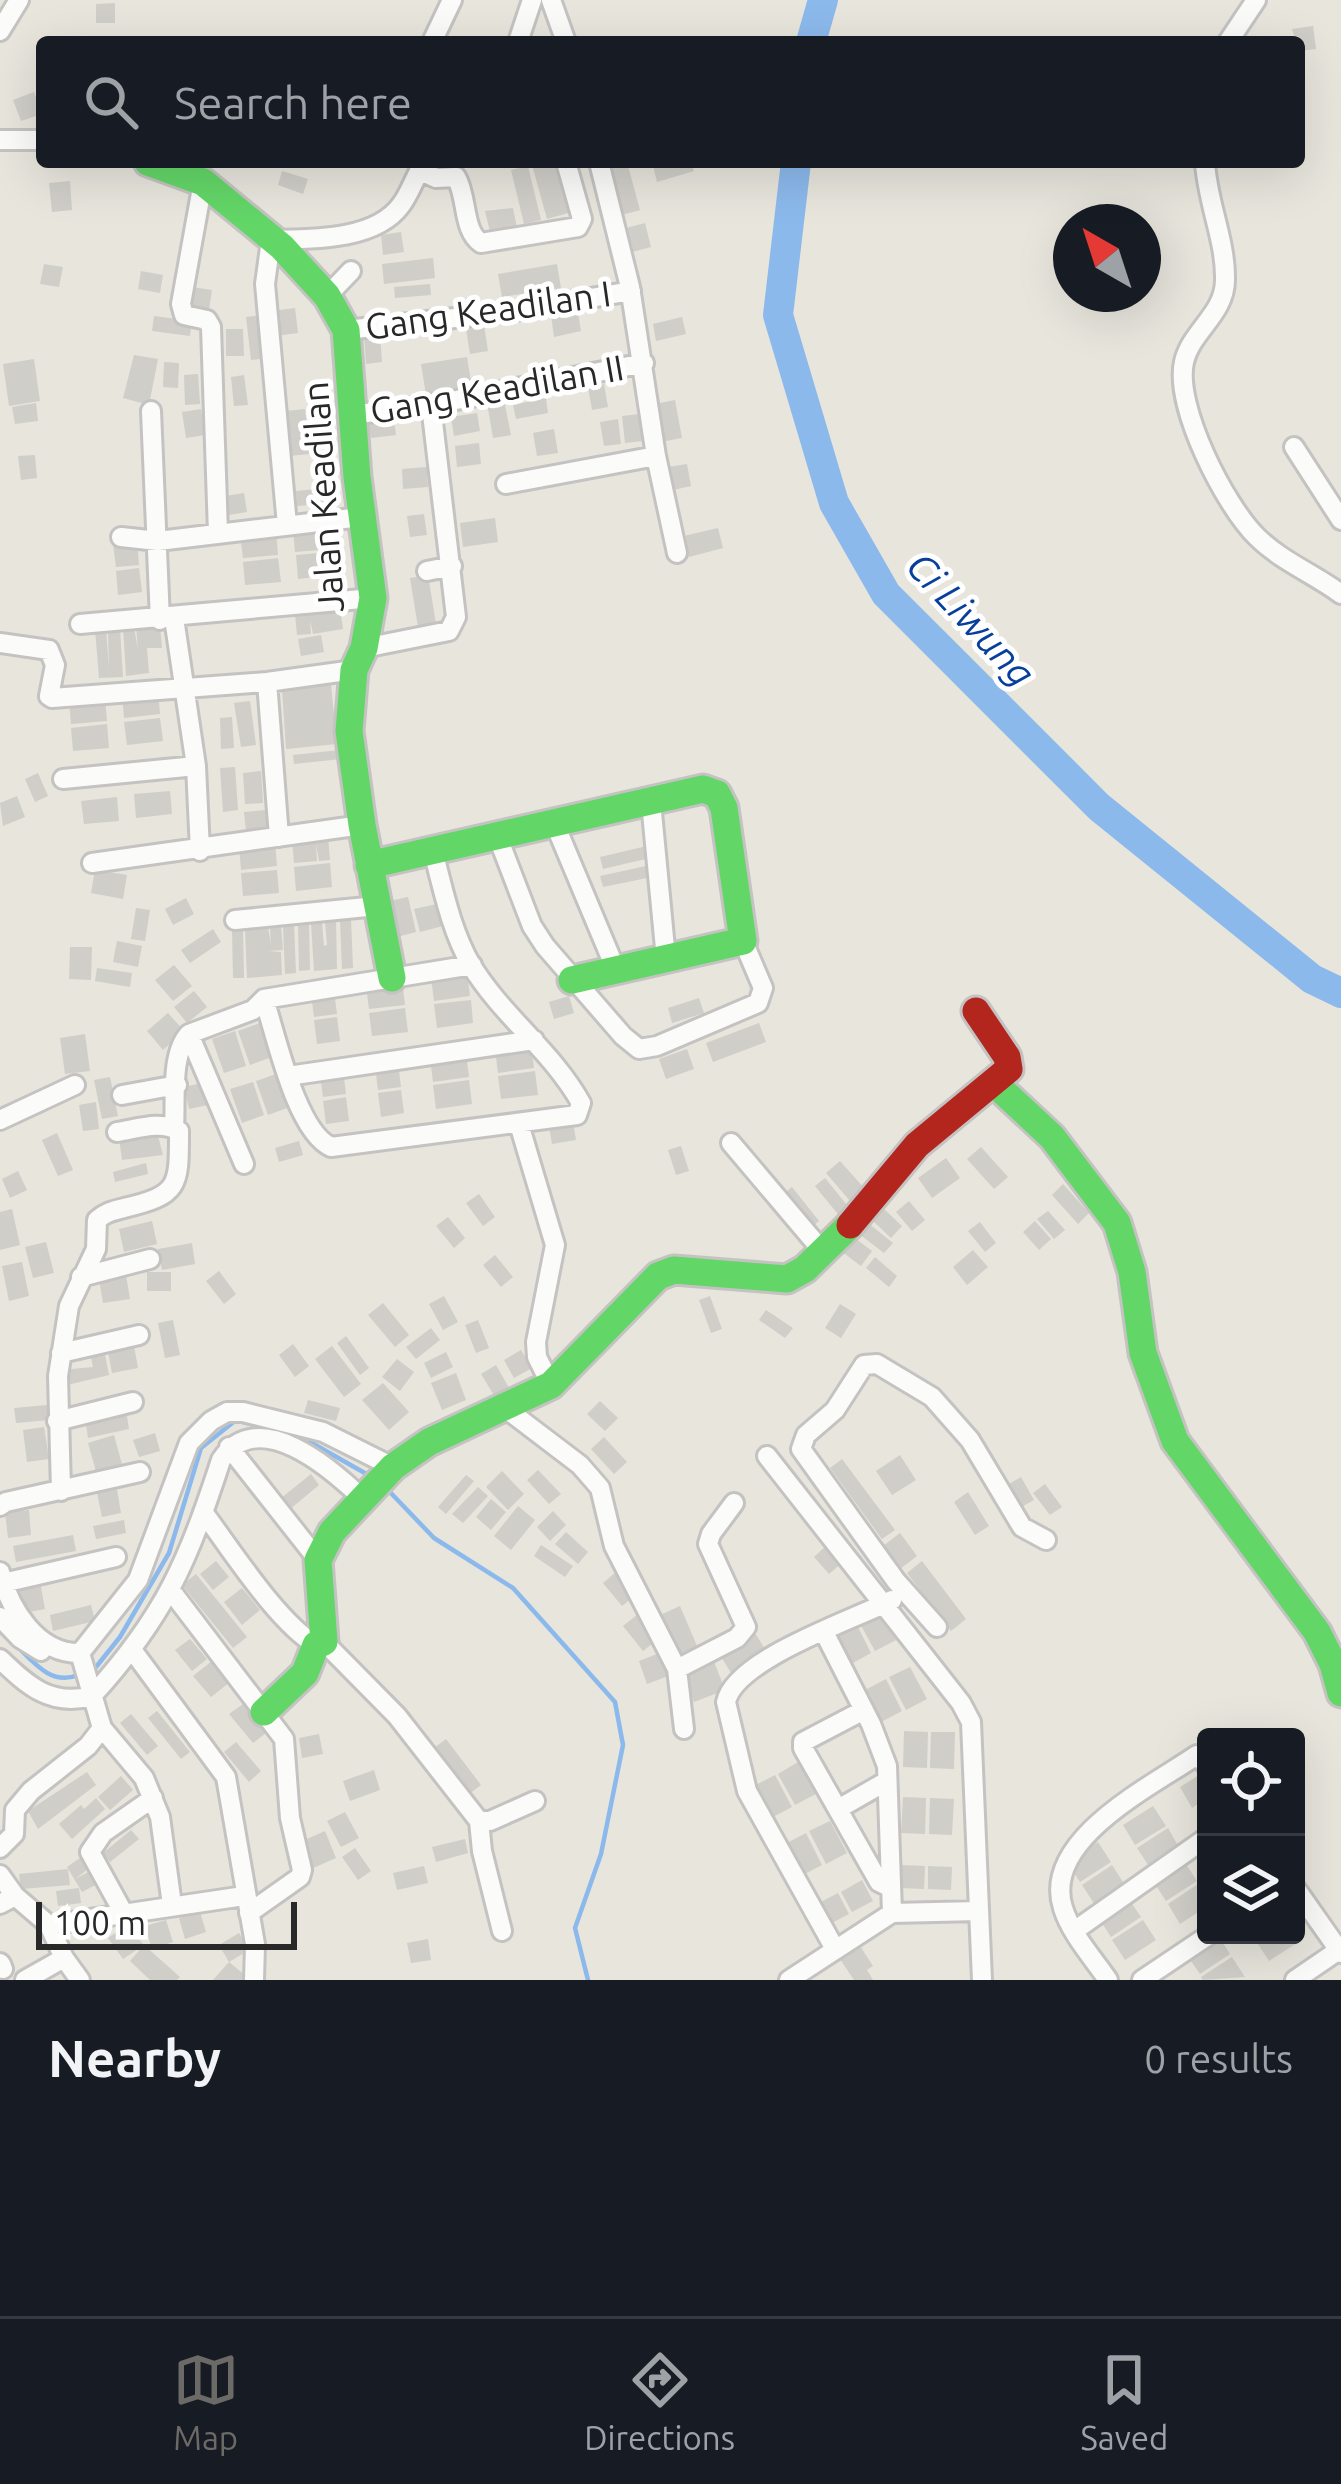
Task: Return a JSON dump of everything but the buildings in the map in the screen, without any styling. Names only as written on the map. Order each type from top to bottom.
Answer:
[{"type":"street","points":[[1,24],[19,0]]},
{"type":"street","points":[[435,36],[452,0]]},
{"type":"street","points":[[520,36],[532,0]]},
{"type":"street","points":[[551,0],[564,36]]},
{"type":"street","points":[[1232,36],[1256,0]]},
{"type":"street","points":[[0,140],[36,140]]},
{"type":"street","points":[[164,168],[203,182],[182,304],[184,315],[207,320],[211,327],[218,533]]},
{"type":"street","points":[[287,525],[265,284],[271,240],[312,239],[381,222],[400,207],[421,168]]},
{"type":"street","points":[[423,168],[428,177],[459,180],[471,235],[481,244],[578,227],[582,219],[568,168]]},
{"type":"street","points":[[600,168],[631,291],[656,456],[677,553]]},
{"type":"street","points":[[1206,168],[1226,283],[1219,305],[1188,351],[1183,367],[1195,428],[1214,476],[1259,540],[1341,594]]},
{"type":"street","name":"Jalan Keadilan","points":[[203,182],[327,296],[346,330],[361,517],[373,598],[349,730],[392,978]]},
{"type":"street","points":[[327,296],[351,271]]},
{"type":"street","name":"Gang Keadilan I","points":[[346,330],[492,314],[631,291]]},
{"type":"street","name":"Gang Keadilan II","points":[[351,415],[431,405],[644,363]]},
{"type":"street","points":[[0,643],[50,650],[55,665],[52,698],[268,682],[449,631],[458,610],[431,405]]},
{"type":"street","points":[[151,411],[158,541],[167,619],[186,685],[200,851]]},
{"type":"street","points":[[1294,447],[1341,520]]},
{"type":"street","points":[[506,484],[656,456]]},
{"type":"street","points":[[121,537],[158,541],[361,517]]},
{"type":"street","points":[[427,571],[452,566]]},
{"type":"street","points":[[80,624],[373,598]]},
{"type":"street","points":[[268,682],[279,837]]},
{"type":"street","points":[[62,779],[196,766]]},
{"type":"street","points":[[369,865],[497,835],[554,822],[704,789],[721,799],[742,941],[763,988],[758,1004],[645,1050],[633,1046],[572,980],[532,926],[497,835]]},
{"type":"street","points":[[651,802],[666,959]]},
{"type":"street","points":[[554,822],[616,970]]},
{"type":"street","points":[[97,863],[362,825]]},
{"type":"street","points":[[264,999],[288,1076],[315,1135],[331,1148],[572,1117],[581,1109],[566,1076],[472,965],[454,928],[434,850]]},
{"type":"street","points":[[235,920],[377,906]]},
{"type":"street","points":[[572,980],[742,941]]},
{"type":"street","points":[[174,1127],[181,1042],[189,1034],[254,1010],[264,999],[472,965]]},
{"type":"street","points":[[264,1712],[305,1673],[320,1643],[319,1560],[332,1532],[380,1483],[429,1442],[551,1385],[658,1276],[674,1270],[787,1279],[824,1253],[917,1145],[1010,1066],[976,1011]]},
{"type":"street","points":[[189,1034],[244,1164]]},
{"type":"street","points":[[288,1076],[534,1040]]},
{"type":"street","points":[[994,1083],[1052,1136],[1117,1223],[1132,1272],[1137,1328],[1166,1424],[1185,1458],[1317,1632],[1341,1693]]},
{"type":"street","points":[[0,1120],[75,1085]]},
{"type":"street","points":[[122,1095],[177,1085]]},
{"type":"street","points":[[519,1124],[555,1245],[536,1342],[537,1357],[551,1385]]},
{"type":"street","points":[[61,1491],[57,1421],[61,1353],[69,1306],[96,1249],[97,1220],[105,1213],[167,1196],[176,1185],[178,1132],[174,1127],[117,1132]]},
{"type":"street","points":[[731,1143],[824,1253]]},
{"type":"street","points":[[81,1277],[150,1259]]},
{"type":"street","points":[[61,1353],[139,1335]]},
{"type":"street","points":[[982,1980],[971,1722],[800,1449],[801,1442],[835,1410],[864,1365],[877,1364],[945,1410],[970,1440],[1022,1527],[1046,1540]]},
{"type":"street","points":[[57,1421],[133,1402]]},
{"type":"street","points":[[506,1408],[592,1475],[600,1488],[614,1546],[677,1669],[684,1729]]},
{"type":"street","points":[[75,1656],[138,1580],[189,1443],[211,1421],[227,1412],[243,1412],[323,1432],[380,1483]]},
{"type":"street","points":[[0,1659],[30,1687],[48,1696],[72,1701],[91,1693],[134,1651],[172,1592],[221,1460],[246,1436],[260,1436],[380,1483]]},
{"type":"street","points":[[230,1447],[319,1560]]},
{"type":"street","points":[[767,1456],[894,1598],[937,1627]]},
{"type":"street","points":[[3,1504],[140,1472]]},
{"type":"street","points":[[677,1669],[737,1638],[746,1627],[708,1544],[734,1503]]},
{"type":"street","points":[[203,1512],[305,1638],[320,1643],[397,1716],[479,1821],[502,1931]]},
{"type":"street","points":[[116,1557],[2,1578],[28,1628],[75,1656],[102,1728],[144,1778],[160,1817],[172,1905]]},
{"type":"street","points":[[49,1925],[172,1905],[246,1904],[301,1876],[293,1843],[284,1738],[172,1592]]},
{"type":"street","points":[[836,1948],[746,1791],[726,1702],[739,1678],[894,1598]]},
{"type":"street","points":[[0,1617],[35,1649],[75,1656]]},
{"type":"street","points":[[824,1632],[883,1750],[892,1912]]},
{"type":"street","points":[[134,1651],[226,1778],[255,1944],[254,1980]]},
{"type":"street","points":[[864,1710],[803,1742],[803,1748],[880,1882],[889,1886]]},
{"type":"street","points":[[0,1848],[14,1834],[15,1810],[31,1791],[77,1757],[102,1728]]},
{"type":"street","points":[[1108,1980],[1064,1912],[1060,1891],[1066,1861],[1084,1836],[1197,1755]]},
{"type":"street","points":[[838,1809],[887,1781]]},
{"type":"street","points":[[0,1791],[15,1810]]},
{"type":"street","points":[[123,1912],[90,1852],[103,1832],[153,1798]]},
{"type":"street","points":[[479,1821],[490,1821],[536,1801]]},
{"type":"street","points":[[1074,1931],[1197,1844]]},
{"type":"street","points":[[0,1875],[8,1900],[49,1925],[80,1980]]},
{"type":"street","points":[[1295,1980],[1340,1952],[1305,1902]]},
{"type":"street","points":[[789,1980],[892,1912],[979,1911]]},
{"type":"street","points":[[1142,1980],[1197,1943]]},
{"type":"street","points":[[26,1980],[64,1958]]},
{"type":"waterway","name":"Ci Liwung","points":[[813,36],[823,0]]},
{"type":"waterway","name":"Ci Liwung","points":[[795,168],[778,315],[834,503],[886,594],[1099,807],[1312,979],[1341,993]]},
{"type":"waterway","points":[[88,1670],[96,1667],[120,1637],[169,1553],[201,1448],[236,1420],[303,1438],[370,1476]]},
{"type":"waterway","points":[[388,1490],[434,1538],[513,1588],[615,1702],[623,1745],[601,1854],[575,1928],[588,1980]]},
{"type":"waterway","points":[[17,1646],[52,1675],[78,1675]]},
{"type":"traffic: fast","points":[[164,168],[203,182],[282,247],[327,296],[346,330],[357,477],[373,598],[364,648],[354,670],[349,731],[392,978]]},
{"type":"traffic: fast","points":[[369,865],[703,789],[717,794],[724,808],[743,941],[572,980]]},
{"type":"traffic: fast","points":[[994,1083],[1052,1137],[1117,1223],[1132,1272],[1143,1353],[1175,1441],[1317,1632],[1341,1693]]},
{"type":"traffic: fast","points":[[264,1712],[305,1673],[316,1645],[324,1642],[318,1560],[332,1532],[393,1467],[429,1442],[551,1385],[658,1276],[674,1270],[787,1279],[805,1269],[850,1225]]},
{"type":"traffic: jam","points":[[850,1225],[917,1145],[1009,1069],[1007,1057],[976,1011]]}]
